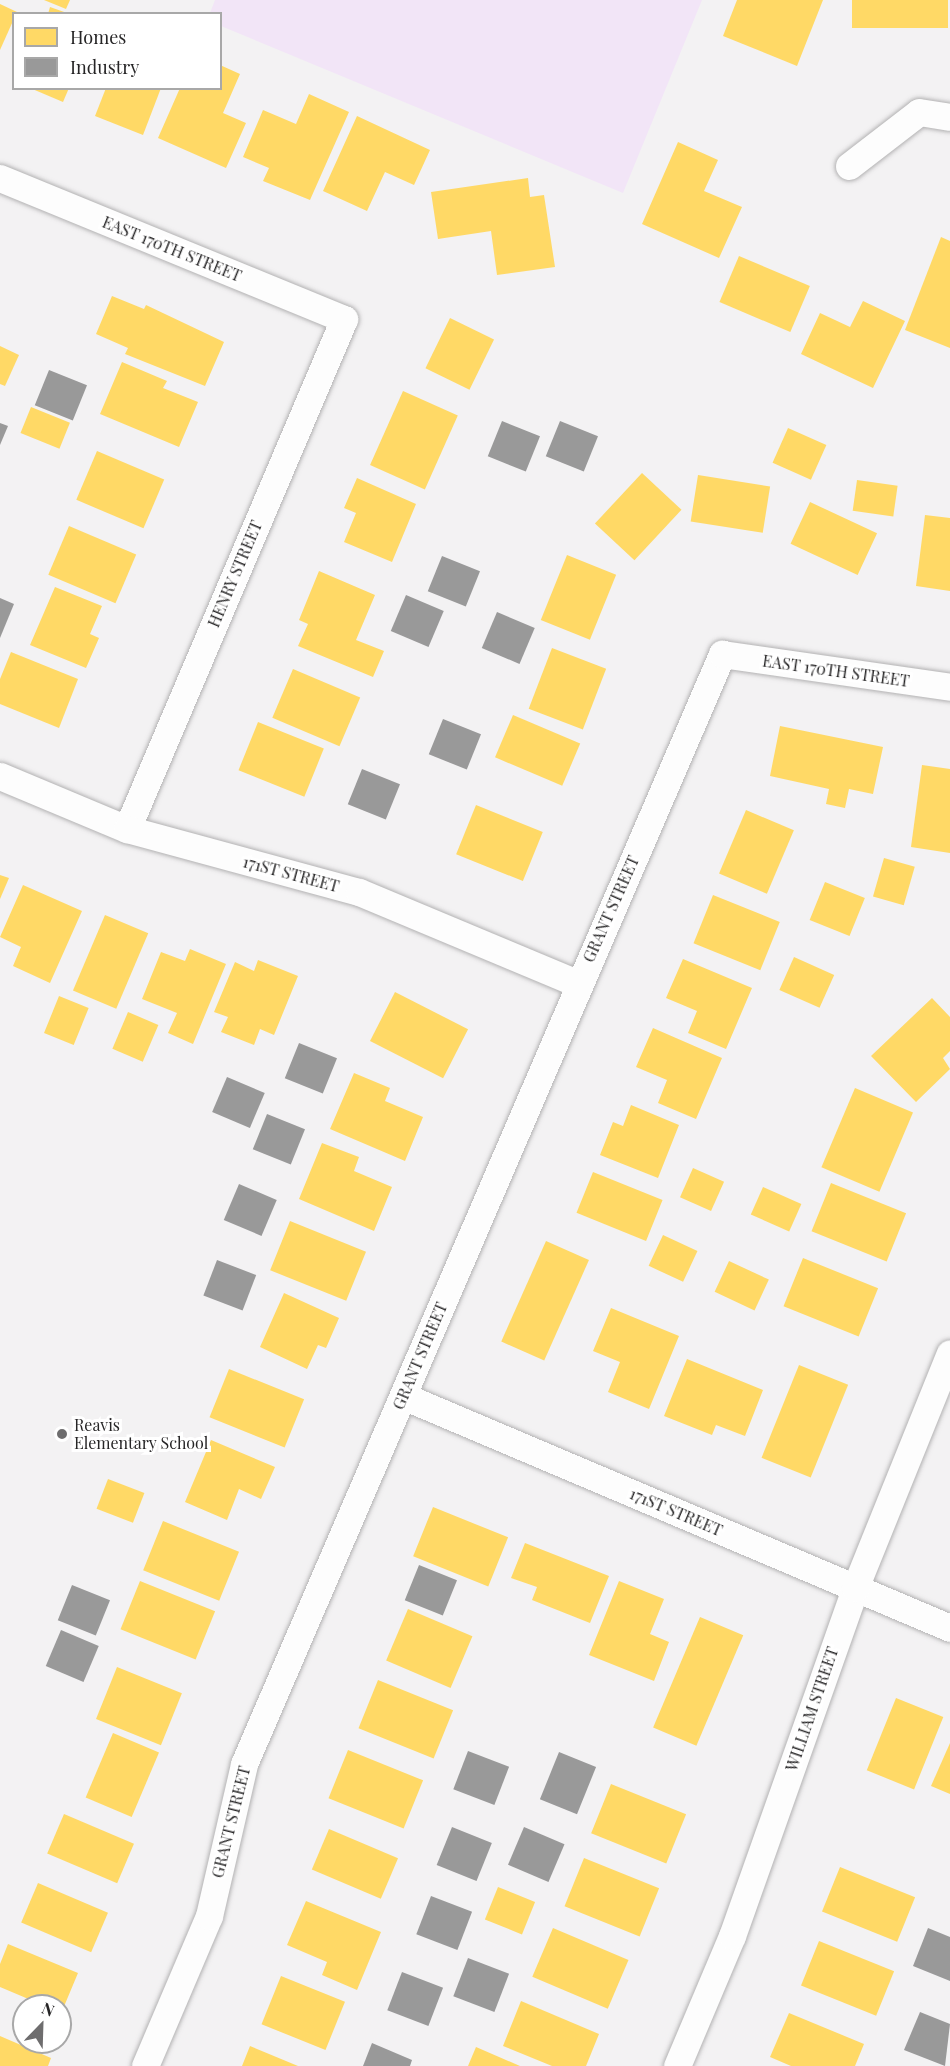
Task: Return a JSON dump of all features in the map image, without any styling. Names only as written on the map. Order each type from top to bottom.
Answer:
[{"type":"street","points":[[849,166],[919,112],[950,117]]},
{"type":"street","name":"EAST 170TH STREET","points":[[0,178],[344,319]]},
{"type":"street","name":"HENRY STREET","points":[[127,829],[344,319]]},
{"type":"street","name":"EAST 170TH STREET","points":[[722,654],[950,687]]},
{"type":"street","name":"GRANT STREET","points":[[146,2066],[209,1916],[244,1764],[722,654]]},
{"type":"street","name":"171ST STREET","points":[[0,776],[127,829],[359,892],[579,984]]},
{"type":"street","name":"WILLIAM STREET","points":[[677,2066],[732,1936],[855,1588],[950,1353]]},
{"type":"street","name":"171ST STREET","points":[[403,1396],[950,1628]]},
{"type":"shaded area","points":[[215,0],[702,0],[623,193],[222,26],[222,12],[210,12]]},
{"type":"building: Homes","points":[[44,0],[70,0],[66,9]]},
{"type":"building: Homes","points":[[737,0],[823,0],[797,66],[723,36]]},
{"type":"building: Homes","points":[[852,0],[948,0],[948,28],[852,28]]},
{"type":"building: Homes","points":[[0,4],[17,12],[12,12],[12,23],[0,50]]},
{"type":"building: Homes","points":[[50,7],[64,12],[49,12]]},
{"type":"building: Homes","points":[[222,66],[240,74],[223,113],[246,123],[226,168],[158,138],[179,90],[222,90]]},
{"type":"building: Homes","points":[[35,90],[68,90],[63,102]]},
{"type":"building: Homes","points":[[105,90],[160,90],[143,135],[95,116]]},
{"type":"building: Homes","points":[[309,94],[349,112],[310,200],[263,181],[269,168],[243,157],[263,110],[296,124]]},
{"type":"building: Homes","points":[[357,116],[430,150],[414,185],[385,172],[367,211],[323,191]]},
{"type":"building: Homes","points":[[678,142],[718,160],[704,191],[742,207],[719,258],[642,224]]},
{"type":"building: Homes","points":[[528,178],[530,197],[544,195],[555,267],[497,275],[491,231],[438,239],[431,192]]},
{"type":"building: Homes","points":[[941,237],[950,241],[950,348],[905,330]]},
{"type":"building: Homes","points":[[739,256],[810,286],[790,332],[719,302]]},
{"type":"building: Homes","points":[[112,296],[144,309],[146,305],[224,342],[205,386],[125,354],[128,348],[96,334]]},
{"type":"building: Homes","points":[[863,301],[905,321],[873,388],[801,354],[820,313],[850,327]]},
{"type":"building: Homes","points":[[450,318],[494,339],[469,390],[425,368]]},
{"type":"building: Homes","points":[[0,346],[19,355],[5,386],[0,384]]},
{"type":"building: Homes","points":[[122,362],[167,381],[163,388],[198,402],[179,447],[100,414]]},
{"type":"building: Homes","points":[[403,391],[458,415],[425,489],[370,465]]},
{"type":"building: Homes","points":[[31,407],[70,423],[59,449],[21,433]]},
{"type":"building: Homes","points":[[788,428],[826,445],[811,480],[773,463]]},
{"type":"building: Homes","points":[[97,451],[164,480],[143,528],[76,500]]},
{"type":"building: Homes","points":[[642,473],[681,510],[634,560],[595,523]]},
{"type":"building: Homes","points":[[698,475],[770,486],[763,533],[691,521]]},
{"type":"building: Homes","points":[[357,478],[416,504],[392,562],[344,542],[356,513],[344,508]]},
{"type":"building: Homes","points":[[857,480],[898,486],[893,516],[853,511]]},
{"type":"building: Homes","points":[[810,502],[877,533],[858,575],[791,544]]},
{"type":"building: Homes","points":[[925,515],[950,518],[950,591],[916,586]]},
{"type":"building: Homes","points":[[69,526],[136,555],[115,603],[48,575]]},
{"type":"building: Homes","points":[[567,555],[616,575],[590,640],[541,620]]},
{"type":"building: Homes","points":[[319,571],[375,595],[356,640],[384,651],[373,677],[298,646],[308,624],[299,620]]},
{"type":"building: Homes","points":[[55,587],[102,606],[90,634],[99,638],[86,668],[30,645]]},
{"type":"building: Homes","points":[[552,648],[606,669],[583,729],[529,709]]},
{"type":"building: Homes","points":[[11,652],[78,679],[59,728],[0,704],[0,679]]},
{"type":"building: Homes","points":[[293,669],[360,698],[339,746],[272,718]]},
{"type":"building: Homes","points":[[513,715],[580,744],[562,786],[495,757]]},
{"type":"building: Homes","points":[[258,722],[324,749],[304,797],[239,770]]},
{"type":"building: Homes","points":[[780,726],[883,747],[873,794],[849,789],[845,808],[826,804],[829,789],[770,776]]},
{"type":"building: Homes","points":[[922,765],[950,769],[950,853],[911,847]]},
{"type":"building: Homes","points":[[476,805],[543,832],[523,881],[456,854]]},
{"type":"building: Homes","points":[[746,810],[794,830],[767,894],[719,874]]},
{"type":"building: Homes","points":[[884,858],[915,867],[904,905],[873,896]]},
{"type":"building: Homes","points":[[0,875],[9,878],[0,899]]},
{"type":"building: Homes","points":[[825,882],[865,898],[850,936],[810,920]]},
{"type":"building: Homes","points":[[23,885],[82,911],[50,983],[13,966],[21,947],[0,937]]},
{"type":"building: Homes","points":[[713,895],[780,922],[760,970],[694,943]]},
{"type":"building: Homes","points":[[105,915],[148,933],[116,1009],[73,990]]},
{"type":"building: Homes","points":[[190,949],[226,964],[193,1044],[168,1033],[177,1013],[142,999],[161,952],[185,961]]},
{"type":"building: Homes","points":[[794,957],[834,975],[820,1008],[779,990]]},
{"type":"building: Homes","points":[[683,959],[752,988],[726,1049],[688,1033],[697,1011],[666,998]]},
{"type":"building: Homes","points":[[258,960],[298,976],[274,1035],[260,1029],[254,1045],[221,1032],[228,1017],[214,1012],[235,962],[254,971]]},
{"type":"building: Homes","points":[[395,992],[468,1029],[443,1078],[370,1041]]},
{"type":"building: Homes","points":[[59,996],[89,1008],[74,1045],[44,1033]]},
{"type":"building: Homes","points":[[932,998],[950,1017],[950,1051],[943,1058],[950,1069],[916,1102],[871,1056]]},
{"type":"building: Homes","points":[[128,1012],[158,1025],[143,1062],[112,1049]]},
{"type":"building: Homes","points":[[653,1028],[722,1058],[696,1119],[658,1103],[667,1080],[636,1067]]},
{"type":"building: Homes","points":[[354,1073],[390,1088],[385,1101],[423,1117],[405,1161],[330,1129]]},
{"type":"building: Homes","points":[[855,1088],[913,1113],[879,1192],[821,1167]]},
{"type":"building: Homes","points":[[631,1105],[679,1125],[658,1178],[600,1155],[613,1122],[623,1126]]},
{"type":"building: Homes","points":[[322,1143],[359,1157],[354,1171],[392,1187],[374,1231],[299,1199]]},
{"type":"building: Homes","points":[[693,1168],[724,1182],[711,1211],[680,1197]]},
{"type":"building: Homes","points":[[593,1172],[663,1200],[646,1241],[577,1213]]},
{"type":"building: Homes","points":[[831,1183],[906,1213],[887,1262],[812,1231]]},
{"type":"building: Homes","points":[[763,1187],[801,1204],[789,1231],[751,1214]]},
{"type":"building: Homes","points":[[290,1221],[366,1252],[346,1301],[270,1270]]},
{"type":"building: Homes","points":[[663,1235],[697,1251],[683,1282],[649,1266]]},
{"type":"building: Homes","points":[[546,1241],[589,1260],[544,1361],[501,1341]]},
{"type":"building: Homes","points":[[803,1258],[878,1288],[859,1337],[784,1306]]},
{"type":"building: Homes","points":[[729,1261],[769,1280],[755,1310],[715,1292]]},
{"type":"building: Homes","points":[[284,1293],[339,1318],[326,1348],[318,1345],[307,1369],[260,1347]]},
{"type":"building: Homes","points":[[611,1308],[679,1336],[649,1409],[608,1392],[620,1362],[593,1351]]},
{"type":"building: Homes","points":[[687,1359],[763,1390],[745,1436],[716,1425],[712,1435],[664,1416]]},
{"type":"building: Homes","points":[[799,1365],[848,1385],[811,1478],[762,1458]]},
{"type":"building: Homes","points":[[229,1369],[304,1399],[285,1448],[210,1417]]},
{"type":"building: Homes","points":[[211,1440],[275,1467],[261,1499],[239,1489],[227,1520],[185,1502]]},
{"type":"building: Homes","points":[[108,1479],[144,1493],[133,1523],[97,1509]]},
{"type":"building: Homes","points":[[433,1507],[508,1537],[488,1586],[413,1556]]},
{"type":"building: Homes","points":[[163,1521],[239,1552],[219,1601],[143,1570]]},
{"type":"building: Homes","points":[[525,1543],[609,1576],[590,1623],[532,1600],[537,1587],[511,1578]]},
{"type":"building: Homes","points":[[140,1581],[215,1611],[196,1660],[121,1629]]},
{"type":"building: Homes","points":[[619,1581],[664,1599],[650,1634],[669,1642],[654,1681],[589,1655]]},
{"type":"building: Homes","points":[[408,1609],[472,1636],[451,1688],[386,1661]]},
{"type":"building: Homes","points":[[700,1617],[743,1635],[696,1746],[653,1727]]},
{"type":"building: Homes","points":[[117,1667],[182,1693],[161,1745],[96,1719]]},
{"type":"building: Homes","points":[[378,1680],[453,1710],[434,1759],[359,1728]]},
{"type":"building: Homes","points":[[896,1698],[943,1717],[914,1789],[867,1770]]},
{"type":"building: Homes","points":[[113,1733],[159,1753],[132,1817],[86,1797]]},
{"type":"building: Homes","points":[[950,1743],[950,1794],[931,1786]]},
{"type":"building: Homes","points":[[348,1750],[423,1780],[404,1829],[329,1798]]},
{"type":"building: Homes","points":[[611,1784],[686,1814],[666,1863],[591,1833]]},
{"type":"building: Homes","points":[[64,1814],[134,1844],[117,1883],[47,1854]]},
{"type":"building: Homes","points":[[329,1829],[398,1858],[381,1899],[312,1870]]},
{"type":"building: Homes","points":[[584,1858],[659,1888],[640,1937],[565,1906]]},
{"type":"building: Homes","points":[[840,1867],[915,1897],[897,1942],[822,1912]]},
{"type":"building: Homes","points":[[38,1883],[108,1913],[91,1952],[21,1923]]},
{"type":"building: Homes","points":[[498,1887],[535,1902],[522,1934],[485,1919]]},
{"type":"building: Homes","points":[[306,1901],[381,1932],[357,1990],[322,1975],[327,1962],[287,1945]]},
{"type":"building: Homes","points":[[553,1928],[628,1960],[608,2009],[532,1977]]},
{"type":"building: Homes","points":[[819,1941],[894,1971],[876,2016],[801,1986]]},
{"type":"building: Homes","points":[[8,1944],[78,1973],[69,1994],[17,1994],[0,1987],[0,1964]]},
{"type":"building: Homes","points":[[281,1976],[345,2002],[325,2050],[262,2024]]},
{"type":"building: Homes","points":[[521,2001],[599,2034],[586,2066],[552,2066],[503,2046]]},
{"type":"building: Homes","points":[[789,2013],[864,2044],[855,2066],[791,2066],[770,2057]]},
{"type":"building: Homes","points":[[0,2036],[12,2041],[12,2054],[42,2054],[51,2058],[48,2066],[0,2066]]},
{"type":"building: Homes","points":[[250,2046],[298,2066],[242,2066]]},
{"type":"building: Homes","points":[[476,2047],[520,2066],[468,2066]]},
{"type":"building: Industry","points":[[49,370],[87,385],[73,421],[35,405]]},
{"type":"building: Industry","points":[[502,421],[540,436],[526,472],[488,456]]},
{"type":"building: Industry","points":[[560,421],[598,436],[584,472],[546,456]]},
{"type":"building: Industry","points":[[0,423],[8,426],[0,445]]},
{"type":"building: Industry","points":[[442,556],[480,571],[466,607],[428,591]]},
{"type":"building: Industry","points":[[406,595],[444,611],[429,647],[391,631]]},
{"type":"building: Industry","points":[[0,598],[14,604],[0,638]]},
{"type":"building: Industry","points":[[497,612],[535,628],[520,664],[482,648]]},
{"type":"building: Industry","points":[[443,719],[481,734],[467,770],[429,754]]},
{"type":"building: Industry","points":[[362,769],[400,784],[386,820],[348,804]]},
{"type":"building: Industry","points":[[299,1043],[337,1058],[323,1094],[285,1078]]},
{"type":"building: Industry","points":[[227,1077],[265,1093],[250,1128],[212,1112]]},
{"type":"building: Industry","points":[[267,1114],[305,1129],[291,1165],[253,1149]]},
{"type":"building: Industry","points":[[239,1184],[277,1200],[262,1236],[224,1220]]},
{"type":"building: Industry","points":[[217,1260],[256,1275],[243,1311],[203,1295]]},
{"type":"building: Industry","points":[[419,1565],[457,1580],[443,1616],[405,1600]]},
{"type":"building: Industry","points":[[72,1585],[110,1600],[96,1636],[58,1620]]},
{"type":"building: Industry","points":[[61,1630],[99,1646],[84,1682],[46,1666]]},
{"type":"building: Industry","points":[[468,1751],[509,1767],[494,1805],[453,1789]]},
{"type":"building: Industry","points":[[559,1752],[596,1767],[577,1814],[540,1799]]},
{"type":"building: Industry","points":[[452,1827],[492,1843],[477,1881],[437,1865]]},
{"type":"building: Industry","points":[[524,1827],[565,1844],[548,1882],[508,1865]]},
{"type":"building: Industry","points":[[431,1896],[472,1912],[457,1950],[416,1934]]},
{"type":"building: Industry","points":[[928,1928],[950,1937],[950,1981],[913,1966]]},
{"type":"building: Industry","points":[[468,1958],[509,1974],[494,2012],[453,1996]]},
{"type":"building: Industry","points":[[402,1972],[443,1988],[428,2026],[387,2010]]},
{"type":"building: Industry","points":[[920,2012],[950,2024],[945,2066],[904,2050]]},
{"type":"building: Industry","points":[[372,2043],[412,2060],[410,2066],[363,2066]]},
{"type":"place","name":"Reavis Elementary School","points":[[62,1434]]}]
